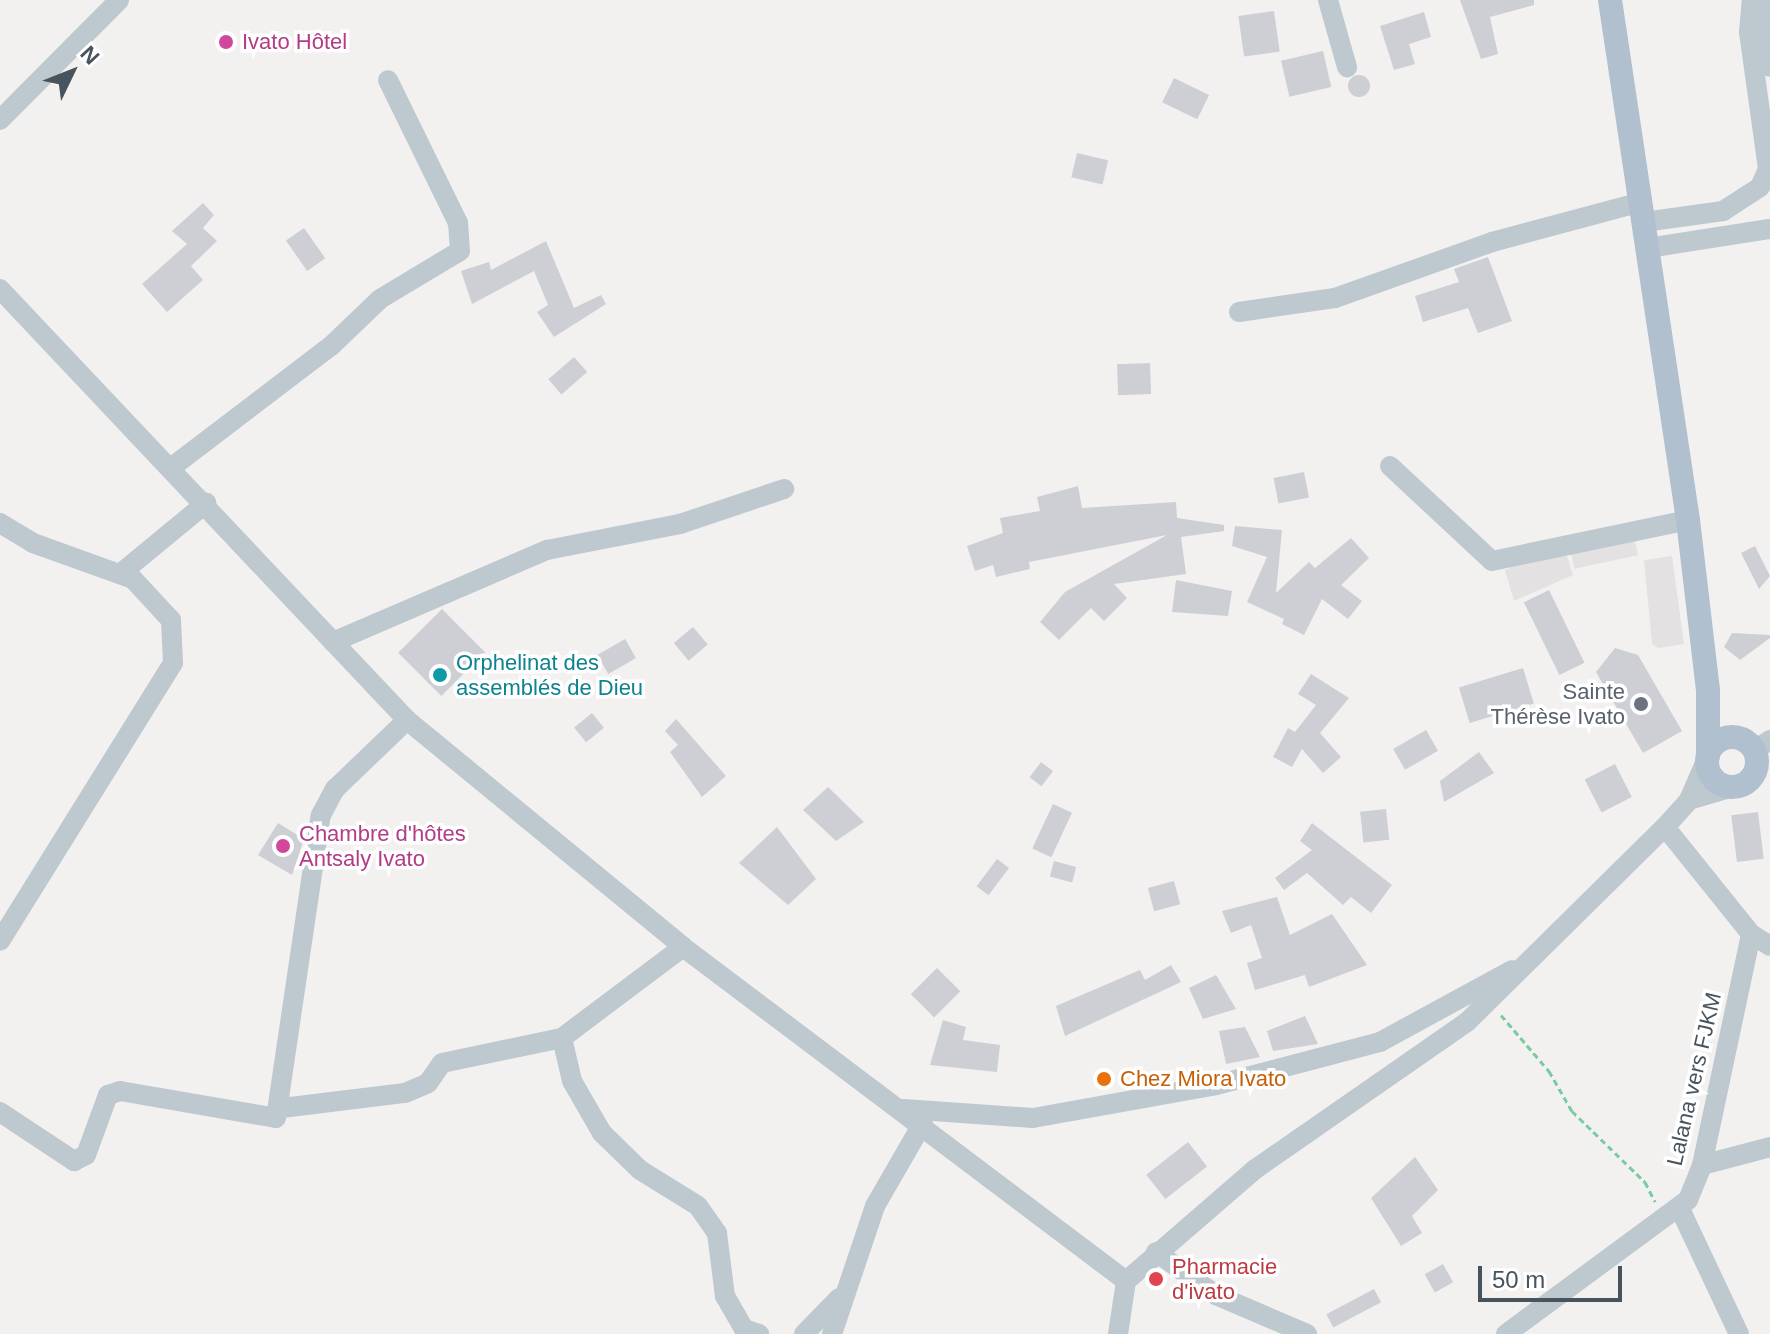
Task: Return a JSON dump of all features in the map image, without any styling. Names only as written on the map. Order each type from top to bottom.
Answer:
[{"type":"main road","points":[[1610,0],[1688,520],[1708,690],[1708,756],[1712,777],[1750,783],[1758,746]]},
{"type":"main road","points":[[1708,690],[1758,746]]},
{"type":"main road","points":[[1708,756],[1719,741],[1758,746]]},
{"type":"street","points":[[0,120],[119,0]]},
{"type":"street","points":[[1328,0],[1347,67]]},
{"type":"street","points":[[1741,202],[1768,169],[1749,32],[1752,0]]},
{"type":"street","points":[[1765,0],[1770,67]]},
{"type":"street","points":[[172,467],[331,346],[380,299],[460,251],[458,223],[388,80]]},
{"type":"street","points":[[1239,312],[1335,298],[1492,242],[1642,212],[1741,202],[1770,192]]},
{"type":"street","points":[[1648,248],[1770,229]]},
{"type":"street","points":[[0,289],[8,310],[172,467],[407,720],[683,947],[923,1123],[1126,1281]]},
{"type":"street","points":[[1390,466],[1492,561],[1688,520]]},
{"type":"street","points":[[333,642],[547,550],[680,524],[784,489]]},
{"type":"street","points":[[120,574],[206,503]]},
{"type":"street","points":[[0,523],[33,543],[120,574],[171,620],[173,663],[0,941]]},
{"type":"street","points":[[0,1112],[79,1161],[108,1095],[120,1091],[276,1118],[282,1108],[321,815],[335,789],[407,720]]},
{"type":"street","points":[[1118,1334],[1126,1281],[1254,1170],[1418,1061],[1489,1000],[1519,966],[1665,827],[1689,800],[1708,756]]},
{"type":"street","points":[[1689,800],[1750,783]]},
{"type":"street","points":[[1665,827],[1751,934],[1770,946]]},
{"type":"street","name":"Lalana vers FJKM","points":[[1675,1216],[1702,1165],[1751,934]]},
{"type":"street","points":[[282,1108],[405,1093],[428,1083],[442,1063],[562,1038],[683,947]]},
{"type":"street","points":[[904,1109],[1033,1118],[1216,1085],[1380,1042],[1519,966]]},
{"type":"street","points":[[562,1038],[572,1081],[602,1133],[640,1170],[698,1206],[717,1233],[725,1296],[744,1329],[759,1334]]},
{"type":"street","points":[[832,1334],[842,1295],[875,1206],[923,1123]]},
{"type":"street","points":[[1702,1165],[1770,1147]]},
{"type":"street","points":[[1506,1334],[1675,1216],[1739,1334]]},
{"type":"street","points":[[1156,1252],[1216,1295],[1307,1334]]},
{"type":"street","points":[[804,1334],[842,1295]]},
{"type":"path","points":[[1489,1000],[1549,1071],[1572,1111],[1675,1216]]},
{"type":"shaded area","points":[[1631,522],[1638,555],[1574,569],[1567,536]]},
{"type":"shaded area","points":[[1564,546],[1573,575],[1514,601],[1505,570]]},
{"type":"shaded area","points":[[1672,556],[1684,644],[1658,648],[1652,644],[1644,560]]},
{"type":"building","points":[[1460,0],[1534,0],[1534,5],[1490,17],[1498,54],[1481,59]]},
{"type":"building","points":[[1274,11],[1280,52],[1244,57],[1238,16]]},
{"type":"building","points":[[1424,12],[1431,37],[1409,44],[1415,64],[1394,70],[1380,26]]},
{"type":"building","points":[[1323,51],[1331,87],[1289,97],[1281,61]]},
{"type":"building","points":[[1359,75],[1367,78],[1370,86],[1367,94],[1359,97],[1351,94],[1348,86],[1351,78]]},
{"type":"building","points":[[1174,78],[1209,95],[1197,119],[1162,102]]},
{"type":"building","points":[[1077,153],[1108,160],[1103,185],[1071,177]]},
{"type":"building","points":[[203,203],[214,215],[203,228],[217,241],[191,266],[203,280],[167,312],[142,284],[187,244],[172,231]]},
{"type":"building","points":[[304,228],[325,258],[307,271],[286,241]]},
{"type":"building","points":[[546,241],[574,308],[601,295],[606,304],[554,337],[537,312],[548,305],[534,271],[472,304],[461,271],[489,262],[491,270]]},
{"type":"building","points":[[1488,257],[1512,321],[1478,333],[1468,308],[1423,322],[1415,296],[1459,282],[1454,269]]},
{"type":"building","points":[[574,357],[587,372],[561,394],[548,379]]},
{"type":"building","points":[[1150,363],[1151,394],[1118,395],[1117,364]]},
{"type":"building","points":[[1304,472],[1309,498],[1279,503],[1274,478]]},
{"type":"building","points":[[1078,486],[1082,508],[1176,502],[1177,518],[1224,525],[1224,531],[1181,537],[1186,574],[1114,584],[1127,598],[1104,621],[1091,608],[1059,640],[1040,622],[1065,592],[1167,535],[1029,562],[1030,569],[996,577],[993,565],[975,571],[967,546],[1003,533],[1000,518],[1040,511],[1037,497]]},
{"type":"building","points":[[1235,526],[1282,530],[1276,593],[1309,562],[1315,568],[1351,538],[1369,558],[1341,585],[1362,601],[1348,619],[1322,599],[1304,635],[1282,624],[1284,619],[1247,602],[1267,557],[1232,546]]},
{"type":"building","points":[[1755,546],[1770,576],[1759,589],[1741,553]]},
{"type":"building","points":[[1176,580],[1232,591],[1228,616],[1172,612]]},
{"type":"building","points":[[1549,590],[1585,663],[1559,675],[1524,602]]},
{"type":"building","name":"Orphelinat des assemblés de Dieu","points":[[442,609],[485,652],[441,696],[398,653]]},
{"type":"building","points":[[693,627],[708,645],[689,661],[674,643]]},
{"type":"building","points":[[1732,633],[1770,635],[1770,638],[1740,660],[1724,647]]},
{"type":"building","points":[[625,639],[636,658],[608,674],[597,655]]},
{"type":"building","name":"Sainte Thérèse Ivato","points":[[1615,648],[1638,655],[1682,731],[1643,753],[1596,672]]},
{"type":"building","points":[[1523,668],[1534,703],[1470,723],[1459,688]]},
{"type":"building","points":[[1311,674],[1349,698],[1320,733],[1341,757],[1323,773],[1302,749],[1292,767],[1273,757],[1288,728],[1295,732],[1316,705],[1298,694]]},
{"type":"building","points":[[592,713],[604,728],[586,742],[574,727]]},
{"type":"building","points":[[676,719],[726,776],[702,797],[670,752],[678,745],[665,731]]},
{"type":"building","points":[[1426,730],[1438,751],[1405,770],[1393,749]]},
{"type":"building","points":[[1479,752],[1494,773],[1444,802],[1440,781]]},
{"type":"building","points":[[1041,762],[1053,771],[1042,786],[1030,777]]},
{"type":"building","points":[[1615,764],[1632,797],[1602,812],[1585,779]]},
{"type":"building","points":[[828,787],[864,822],[836,841],[803,810]]},
{"type":"building","points":[[1053,804],[1072,813],[1051,857],[1032,848]]},
{"type":"building","points":[[1386,809],[1389,840],[1363,843],[1360,812]]},
{"type":"building","points":[[1758,812],[1764,859],[1737,862],[1731,815]]},
{"type":"building","name":"Chambre d'hôtes Antsaly Ivato","points":[[278,823],[304,839],[292,875],[258,855]]},
{"type":"building","points":[[1312,823],[1392,885],[1371,913],[1351,897],[1343,905],[1307,873],[1284,890],[1275,878],[1312,850],[1300,841]]},
{"type":"building","points":[[777,827],[816,879],[788,905],[739,863]]},
{"type":"building","points":[[997,859],[1009,868],[989,895],[977,886]]},
{"type":"building","points":[[1054,861],[1076,867],[1072,882],[1050,876]]},
{"type":"building","points":[[1174,881],[1180,904],[1154,911],[1148,888]]},
{"type":"building","points":[[1277,897],[1290,935],[1332,914],[1367,965],[1309,987],[1305,975],[1255,990],[1247,963],[1262,958],[1251,925],[1231,933],[1222,911]]},
{"type":"building","points":[[1171,965],[1181,982],[1065,1036],[1056,1006],[1140,970],[1145,980]]},
{"type":"building","points":[[937,968],[960,991],[934,1017],[911,994]]},
{"type":"building","points":[[1216,975],[1236,1009],[1203,1019],[1189,988]]},
{"type":"building","points":[[1305,1016],[1318,1044],[1273,1051],[1267,1031]]},
{"type":"building","points":[[943,1020],[966,1027],[963,1040],[1000,1045],[997,1072],[930,1065]]},
{"type":"building","points":[[1245,1027],[1260,1057],[1226,1064],[1219,1031]]},
{"type":"building","points":[[1188,1142],[1207,1166],[1165,1199],[1146,1175]]},
{"type":"building","points":[[1415,1157],[1438,1190],[1412,1216],[1422,1233],[1401,1246],[1371,1198]]},
{"type":"building","points":[[1443,1264],[1453,1282],[1435,1293],[1425,1274]]},
{"type":"building","points":[[1374,1289],[1381,1302],[1333,1328],[1326,1314]]},
{"type":"place","name":"Ivato Hôtel","points":[[226,42]]},
{"type":"place","name":"Orphelinat des assemblés de Dieu","points":[[440,675]]},
{"type":"place","name":"Sainte Thérèse Ivato","points":[[1641,704]]},
{"type":"place","name":"Chambre d'hôtes Antsaly Ivato","points":[[283,846]]},
{"type":"place","name":"Chez Miora Ivato","points":[[1104,1079]]},
{"type":"place","name":"Pharmacie d'ivato","points":[[1156,1279]]}]
